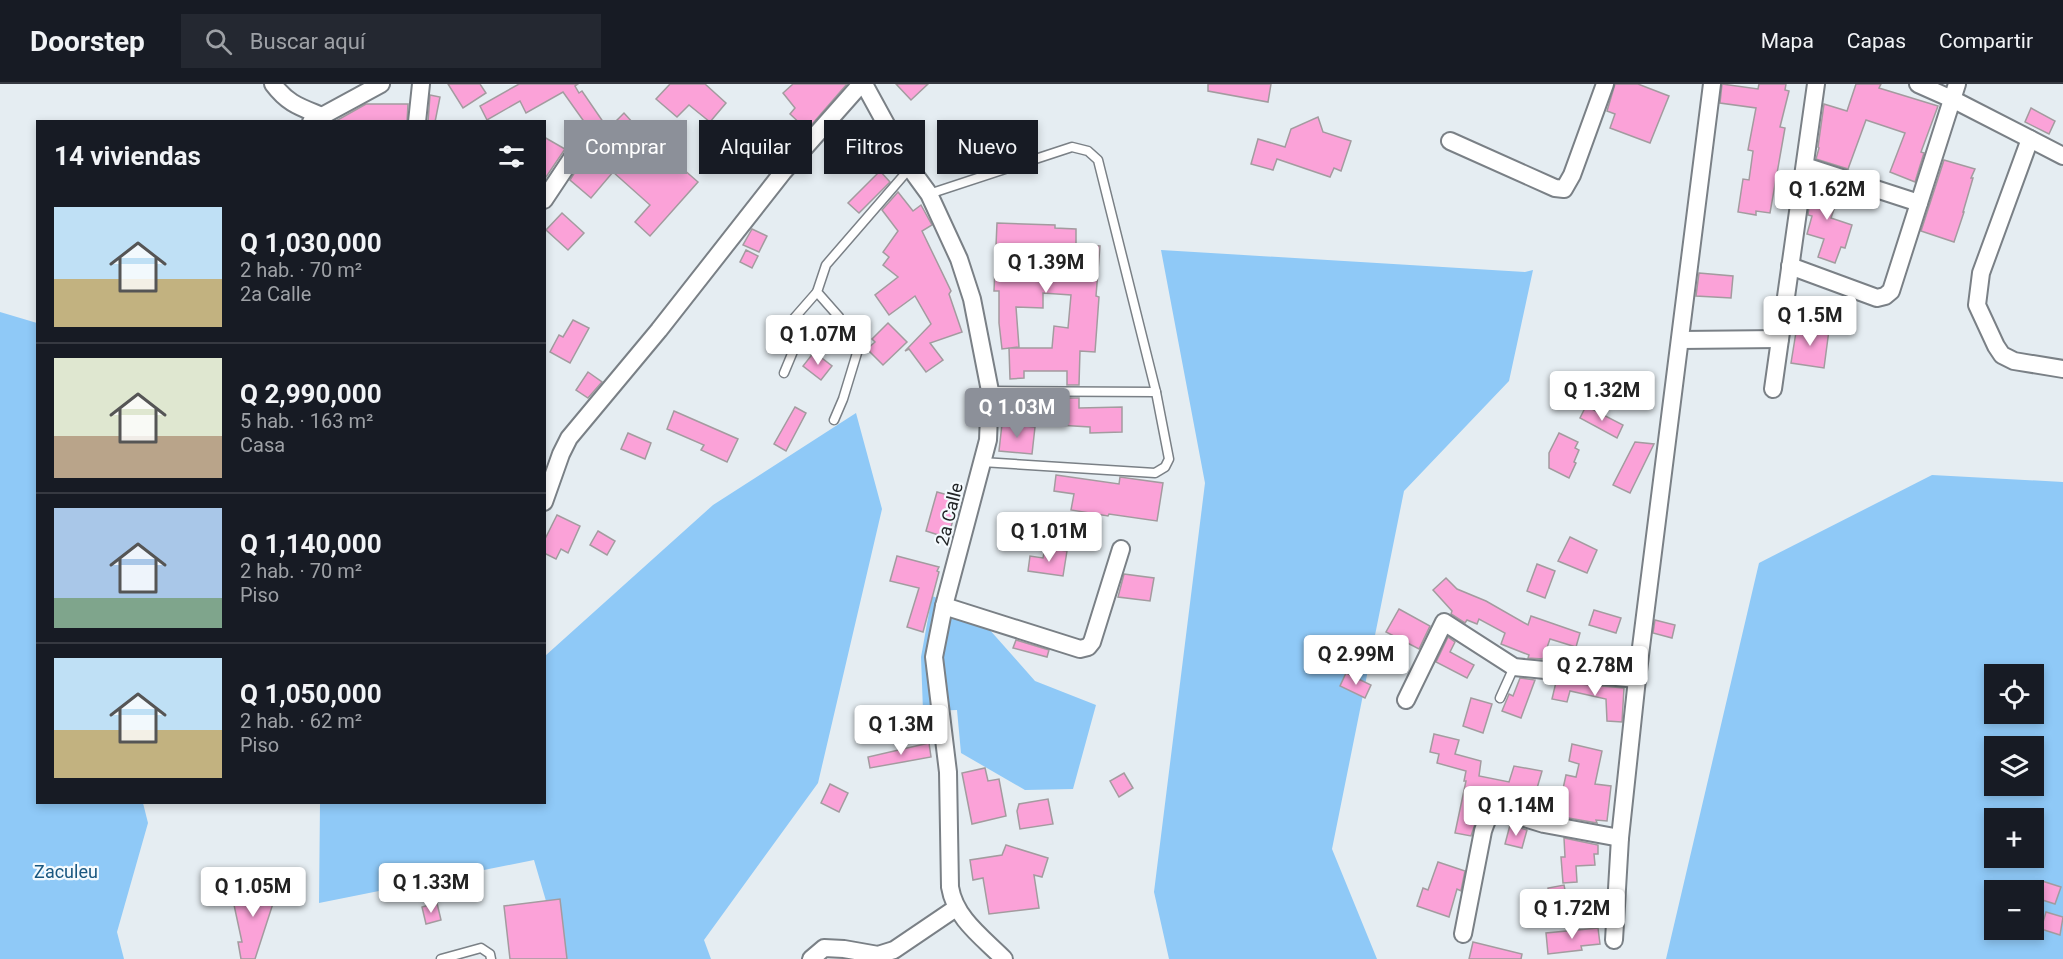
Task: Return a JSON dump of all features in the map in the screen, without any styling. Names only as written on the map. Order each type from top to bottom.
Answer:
[{"type":"street","points":[[273,84],[292,104],[316,118],[381,84]]},
{"type":"street","points":[[417,120],[421,84]]},
{"type":"street","points":[[812,139],[862,84]]},
{"type":"street","name":"2a Calle","points":[[862,84],[883,120]]},
{"type":"street","points":[[1450,141],[1555,188],[1564,189],[1572,175],[1605,84]]},
{"type":"street","points":[[1614,940],[1620,838],[1636,679],[1712,84]]},
{"type":"street","points":[[1773,389],[1816,84]]},
{"type":"street","points":[[1918,84],[1955,92],[2030,139],[2063,156]]},
{"type":"street","points":[[1790,266],[1877,298],[1891,291],[1955,92]]},
{"type":"street","points":[[2030,139],[1981,273],[1977,305],[2002,355],[2014,361],[2063,369]]},
{"type":"street","points":[[1805,166],[1919,203]]},
{"type":"street","points":[[546,197],[564,170]]},
{"type":"street","points":[[546,496],[564,445],[659,330],[782,174]]},
{"type":"street","name":"2a Calle","points":[[914,174],[929,194],[959,259],[972,299],[990,391],[987,440],[944,606],[934,657],[948,771],[950,886],[956,908],[1004,959]]},
{"type":"street","points":[[1680,340],[1780,339]]},
{"type":"street","points":[[944,606],[1080,649],[1088,647],[1092,642],[1121,549]]},
{"type":"street","points":[[1406,700],[1444,622],[1514,667],[1636,679]]},
{"type":"street","points":[[1463,934],[1483,831],[1491,814],[1502,811],[1544,824],[1620,838]]},
{"type":"street","points":[[811,959],[824,948],[878,955],[894,950],[956,908]]},
{"type":"lane","points":[[929,194],[1072,147],[1088,151],[1098,160],[1156,392],[1169,459],[1165,467],[1155,473],[982,462]]},
{"type":"lane","points":[[784,373],[794,349],[789,324],[817,292],[826,265],[905,174]]},
{"type":"lane","points":[[817,292],[839,317],[857,353],[834,420]]},
{"type":"lane","points":[[990,391],[1156,392]]},
{"type":"lane","points":[[1500,698],[1514,667]]},
{"type":"lane","points":[[442,959],[481,948],[490,954],[491,959]]},
{"type":"green space","points":[[1161,250],[1525,272],[1533,270],[1509,381],[1404,491],[1332,849],[1377,959],[1169,959],[1154,892],[1205,483]]},
{"type":"green space","name":"Zaculeu","points":[[0,312],[36,323],[36,804],[143,804],[148,823],[117,932],[124,959],[0,959]]},
{"type":"green space","points":[[856,413],[882,509],[818,783],[704,940],[711,959],[563,959],[534,860],[319,903],[320,804],[546,804],[546,655],[713,505]]},
{"type":"green space","points":[[1932,475],[2063,482],[2063,959],[1666,959],[1759,563]]},
{"type":"green space","points":[[932,596],[973,611],[1035,681],[1096,705],[1073,789],[1025,790],[961,753],[957,710],[923,711],[921,657]]},
{"type":"building","points":[[448,84],[480,84],[486,93],[463,108]]},
{"type":"building","points":[[519,84],[578,84],[575,86],[579,93],[582,91],[602,120],[583,120],[563,92],[526,113],[520,101],[487,120],[480,106]]},
{"type":"building","points":[[670,84],[705,84],[726,103],[712,120],[708,120],[689,105],[677,117],[656,99]]},
{"type":"building","points":[[793,84],[847,84],[812,124],[812,120],[796,120],[790,114],[795,108],[783,93]]},
{"type":"building","points":[[896,84],[928,84],[911,100]]},
{"type":"building","points":[[1208,84],[1271,84],[1268,102],[1208,91]]},
{"type":"building","points":[[1615,84],[1638,84],[1669,96],[1650,143],[1610,128],[1615,114],[1607,111]]},
{"type":"building","points":[[1722,84],[1758,89],[1759,84],[1786,84],[1785,90],[1789,91],[1780,127],[1785,128],[1770,213],[1756,211],[1756,215],[1738,212],[1743,179],[1749,180],[1753,151],[1748,150],[1756,108],[1720,103]]},
{"type":"building","points":[[1856,84],[1881,84],[1879,88],[1938,106],[1921,152],[1924,153],[1915,182],[1890,172],[1905,133],[1866,120],[1848,169],[1816,159],[1824,104],[1847,111]]},
{"type":"building","points":[[430,95],[440,97],[435,120],[428,120]]},
{"type":"building","points":[[366,104],[408,104],[407,120],[338,120]]},
{"type":"building","points":[[2031,108],[2055,121],[2049,134],[2025,122]]},
{"type":"building","points":[[624,113],[630,120],[617,120]]},
{"type":"building","points":[[1318,117],[1323,132],[1351,141],[1341,171],[1334,168],[1330,177],[1277,159],[1273,170],[1251,164],[1258,139],[1285,147],[1291,129]]},
{"type":"building","points":[[546,138],[564,150],[546,177]]},
{"type":"building","points":[[1944,160],[1975,169],[1954,242],[1921,231]]},
{"type":"building","points":[[687,172],[698,182],[650,236],[635,222],[650,205],[615,174]]},
{"type":"building","points":[[574,174],[611,174],[591,198],[570,180]]},
{"type":"building","points":[[877,174],[883,174],[890,182],[859,213],[848,203]]},
{"type":"building","points":[[1813,180],[1841,189],[1831,218],[1852,225],[1845,248],[1841,247],[1835,263],[1818,257],[1824,239],[1807,234],[1812,216],[1808,215]]},
{"type":"building","points":[[898,192],[913,211],[921,205],[932,225],[922,231],[951,291],[949,294],[962,332],[930,343],[943,360],[926,372],[909,349],[905,351],[931,324],[915,296],[889,315],[875,295],[898,277],[883,265],[889,257],[883,252],[898,231],[882,210]]},
{"type":"building","points":[[562,213],[584,233],[568,250],[546,230]]},
{"type":"building","points":[[997,223],[1055,225],[1055,228],[1076,229],[1076,244],[1100,246],[1095,352],[1080,351],[1079,385],[1067,385],[1067,371],[1024,371],[1024,378],[1010,379],[1009,348],[1002,349],[999,291],[994,291]],"holes":[[[1043,293],[1071,295],[1068,328],[1054,326],[1052,348],[1011,348],[1019,347],[1016,307],[1043,308]]]},
{"type":"building","points":[[752,229],[767,236],[759,252],[743,245]]},
{"type":"building","points":[[746,250],[758,256],[752,268],[740,262]]},
{"type":"building","points":[[1699,273],[1733,276],[1731,298],[1696,296]]},
{"type":"building","points":[[805,319],[825,328],[815,349],[799,342],[798,335]]},
{"type":"building","points":[[573,320],[589,328],[570,363],[550,352],[559,335],[563,337]]},
{"type":"building","points":[[888,323],[907,342],[883,365],[867,349],[875,342],[872,339]]},
{"type":"building","points":[[1797,326],[1829,330],[1824,368],[1791,363]]},
{"type":"building","points":[[814,352],[832,366],[821,380],[803,366]]},
{"type":"building","points":[[588,372],[602,382],[588,398],[576,390]]},
{"type":"building","points":[[1066,398],[1079,398],[1079,408],[1122,407],[1122,432],[1090,433],[1090,427],[1042,424],[1043,404],[1066,405]]},
{"type":"building","points":[[1586,406],[1623,425],[1617,438],[1580,418]]},
{"type":"building","points":[[795,407],[806,413],[786,451],[774,444]]},
{"type":"building","points":[[674,411],[738,439],[727,462],[701,450],[704,445],[667,429]]},
{"type":"building","points":[[1002,424],[1035,427],[1032,454],[999,451]]},
{"type":"building","points":[[628,433],[651,443],[645,459],[621,449]]},
{"type":"building","points":[[1559,433],[1578,442],[1575,448],[1579,450],[1574,462],[1576,463],[1569,478],[1549,468],[1549,453]]},
{"type":"building","points":[[1635,442],[1654,444],[1630,493],[1613,485]]},
{"type":"building","points":[[1056,475],[1119,484],[1120,477],[1163,483],[1157,521],[1071,510],[1074,494],[1054,491]]},
{"type":"building","points":[[937,492],[959,498],[948,538],[926,531]]},
{"type":"building","points":[[557,515],[580,526],[568,553],[561,549],[556,559],[546,554],[546,537]]},
{"type":"building","points":[[598,531],[615,541],[607,555],[590,545]]},
{"type":"building","points":[[1570,537],[1597,550],[1587,573],[1558,561]]},
{"type":"building","points":[[1045,548],[1067,551],[1063,576],[1028,571],[1030,556],[1043,558]]},
{"type":"building","points":[[897,556],[939,567],[923,632],[907,627],[919,588],[890,581]]},
{"type":"building","points":[[1537,564],[1555,571],[1545,598],[1527,591]]},
{"type":"building","points":[[1124,574],[1154,578],[1150,601],[1118,597]]},
{"type":"building","points":[[1446,578],[1457,589],[1486,601],[1528,625],[1531,616],[1580,633],[1576,647],[1550,639],[1543,659],[1528,658],[1529,655],[1501,644],[1505,633],[1479,619],[1477,624],[1467,620],[1465,623],[1451,614],[1452,611],[1433,590]]},
{"type":"building","points":[[1399,609],[1430,626],[1419,649],[1386,632]]},
{"type":"building","points":[[1594,610],[1621,618],[1616,633],[1589,625]]},
{"type":"building","points":[[1655,620],[1675,625],[1672,638],[1653,633]]},
{"type":"building","points":[[1448,637],[1455,642],[1450,652],[1474,665],[1467,678],[1436,662]]},
{"type":"building","points":[[1016,640],[1049,650],[1047,657],[1013,648]]},
{"type":"building","points":[[1346,673],[1371,685],[1365,698],[1340,686]]},
{"type":"building","points":[[1520,678],[1535,680],[1521,718],[1502,711],[1509,694],[1513,696]]},
{"type":"building","points":[[1556,682],[1624,688],[1622,722],[1607,721],[1606,699],[1570,691],[1567,702],[1552,699]]},
{"type":"building","points":[[1471,698],[1492,704],[1483,733],[1463,726]]},
{"type":"building","points":[[1434,734],[1459,740],[1455,754],[1481,761],[1479,776],[1509,782],[1514,766],[1542,771],[1531,809],[1505,801],[1483,800],[1471,836],[1455,833],[1466,771],[1437,763],[1439,754],[1430,752]]},
{"type":"building","points":[[929,743],[931,757],[870,768],[868,757]]},
{"type":"building","points":[[1572,744],[1602,751],[1595,784],[1611,786],[1607,821],[1596,820],[1597,823],[1557,816],[1566,775],[1576,777],[1579,764],[1569,761]]},
{"type":"building","points":[[985,768],[988,781],[999,779],[1006,816],[972,824],[962,773]]},
{"type":"building","points":[[1124,773],[1133,788],[1119,797],[1110,781]]},
{"type":"building","points":[[830,784],[848,793],[839,812],[821,803]]},
{"type":"building","points":[[1048,799],[1053,824],[1020,829],[1017,811],[1019,804]]},
{"type":"building","points":[[1510,825],[1527,830],[1522,848],[1505,844]]},
{"type":"building","points":[[1564,838],[1598,845],[1598,854],[1594,854],[1595,865],[1576,866],[1577,882],[1563,883],[1561,857],[1565,857]]},
{"type":"building","points":[[1006,845],[1048,858],[1042,877],[1034,875],[1039,908],[989,914],[983,878],[973,880],[970,860],[1002,855]]},
{"type":"building","points":[[1438,862],[1465,871],[1461,891],[1457,889],[1449,917],[1417,906],[1423,888],[1428,890]]},
{"type":"building","points":[[2044,882],[2061,887],[2055,904],[2044,901]]},
{"type":"building","points":[[1564,885],[1567,900],[1550,902],[1548,888]]},
{"type":"building","points":[[278,888],[255,959],[241,959],[238,942],[242,942],[231,891]]},
{"type":"building","points":[[560,899],[567,959],[510,959],[504,906]]},
{"type":"building","points":[[437,903],[441,920],[426,924],[422,907]]},
{"type":"building","points":[[2046,912],[2063,917],[2060,935],[2044,930]]},
{"type":"building","points":[[1598,928],[1600,944],[1581,946],[1582,950],[1548,954],[1546,933]]},
{"type":"building","points":[[1473,942],[1522,954],[1521,959],[1469,959]]}]
